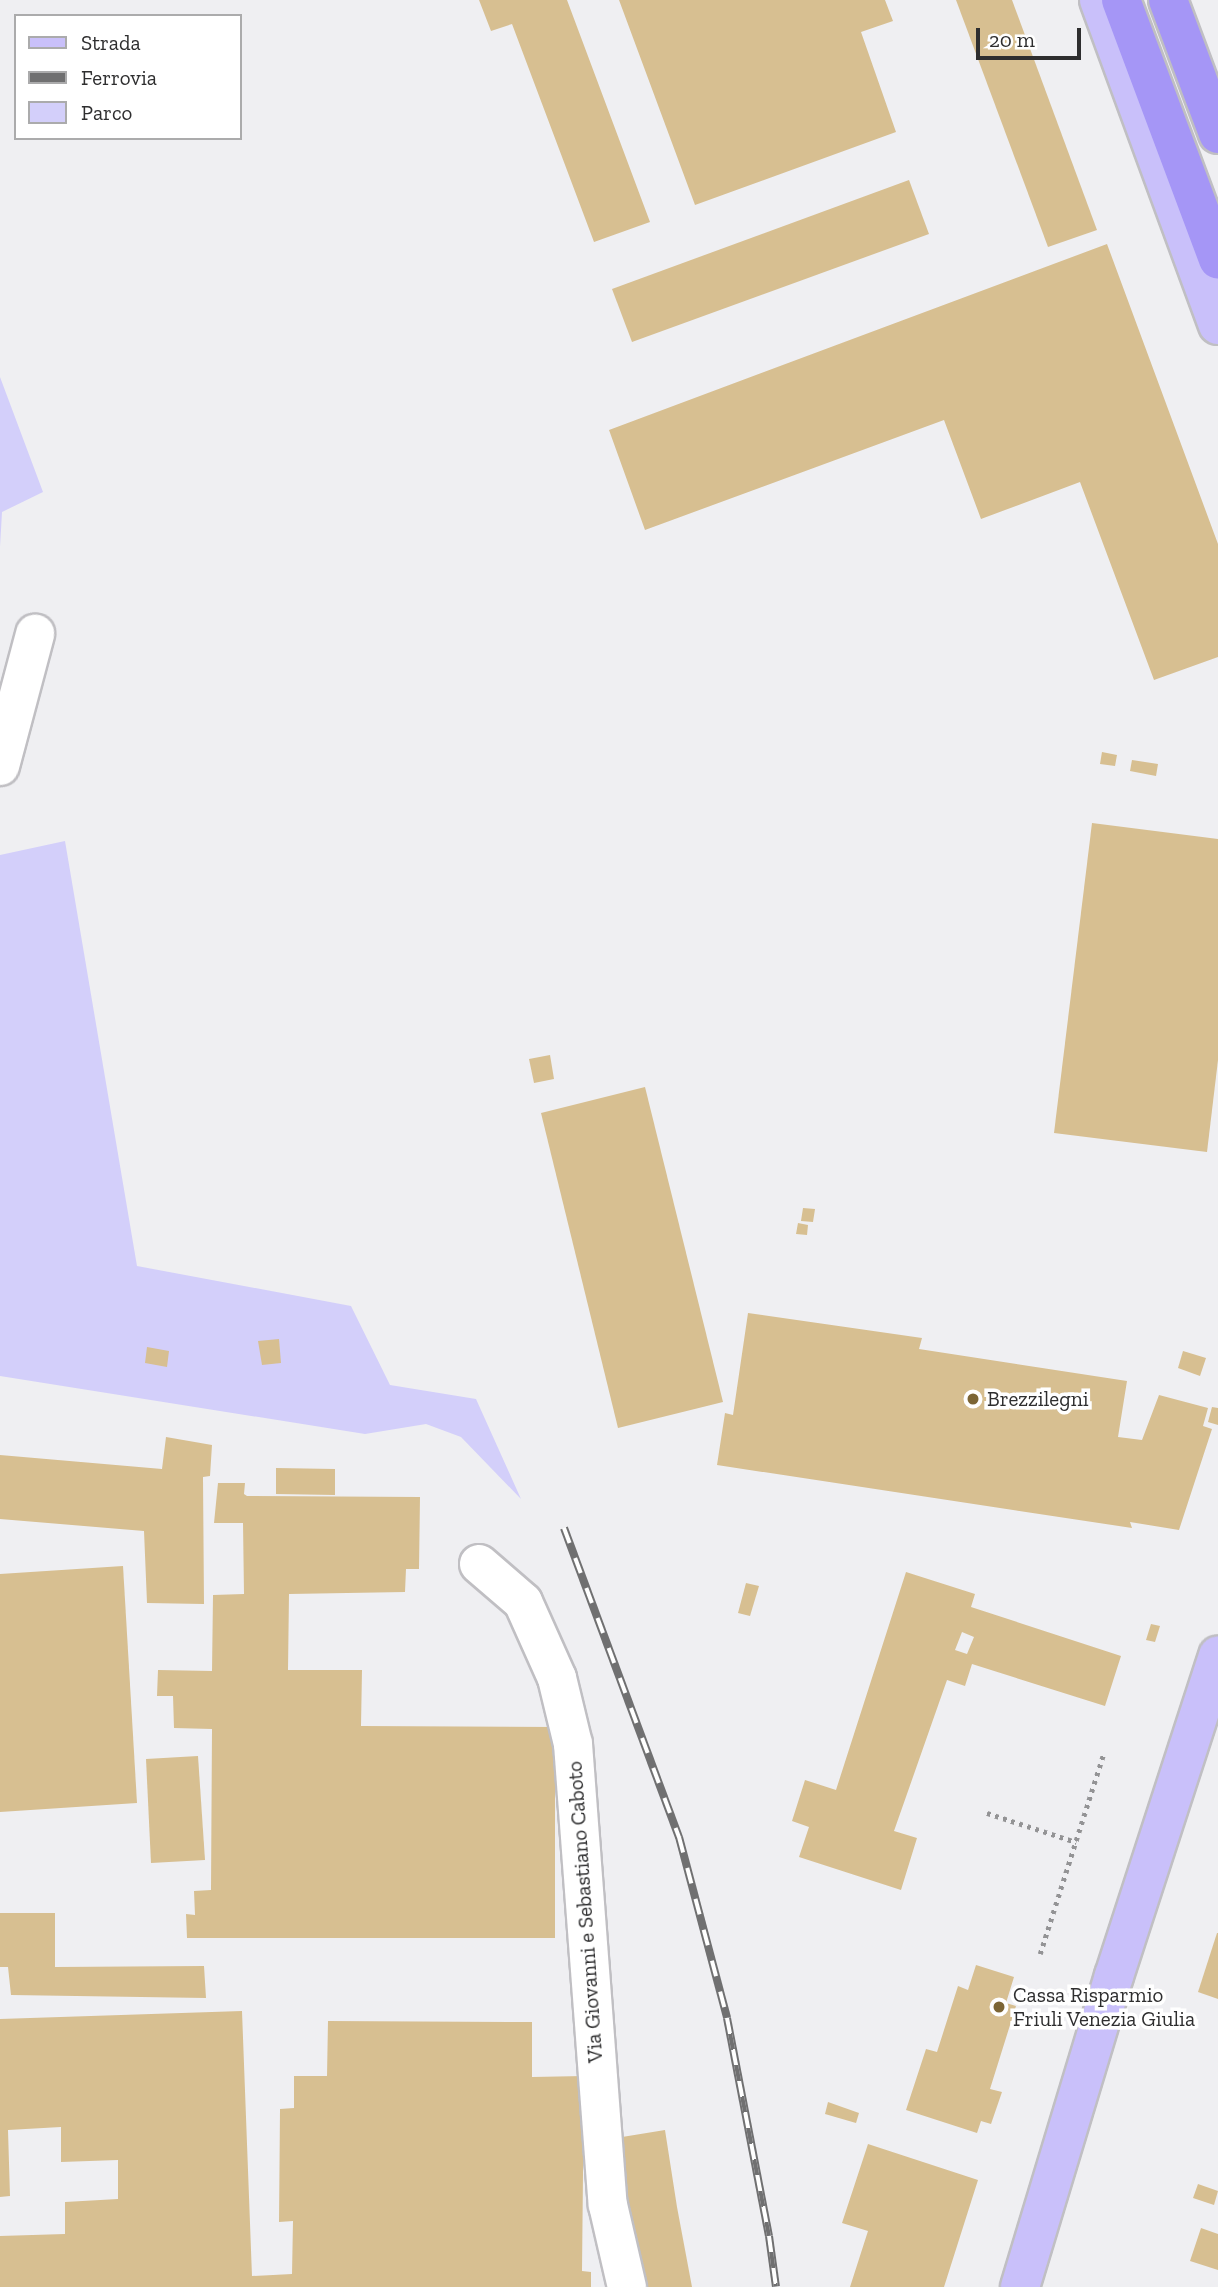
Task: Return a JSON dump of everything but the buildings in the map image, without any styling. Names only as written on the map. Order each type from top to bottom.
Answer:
[{"type":"highway","points":[[1121,0],[1218,259]]},
{"type":"highway","points":[[1168,0],[1218,134]]},
{"type":"main road","points":[[1099,0],[1218,325]]},
{"type":"main road","points":[[1020,2287],[1114,1976],[1218,1655]]},
{"type":"street","points":[[0,766],[36,634]]},
{"type":"street","name":"Via Giovanni e Sebastiano Caboto","points":[[479,1564],[523,1602],[557,1678],[573,1744],[608,2205],[626,2287]]},
{"type":"path","points":[[1040,1954],[1104,1752]]},
{"type":"path","points":[[987,1813],[1076,1842]]},
{"type":"green space","points":[[0,377],[43,492],[2,512],[0,547]]},
{"type":"green space","points":[[65,841],[137,1266],[351,1306],[390,1385],[476,1399],[521,1499],[461,1437],[426,1424],[365,1434],[0,1376],[0,855]]},
{"type":"railway","points":[[564,1528],[679,1837],[727,2018],[769,2236],[776,2287]]},
{"type":"place","name":"Brezzilegni","points":[[973,1399]]},
{"type":"place","name":"Cassa Risparmio Friuli Venezia Giulia","points":[[999,2007]]}]
